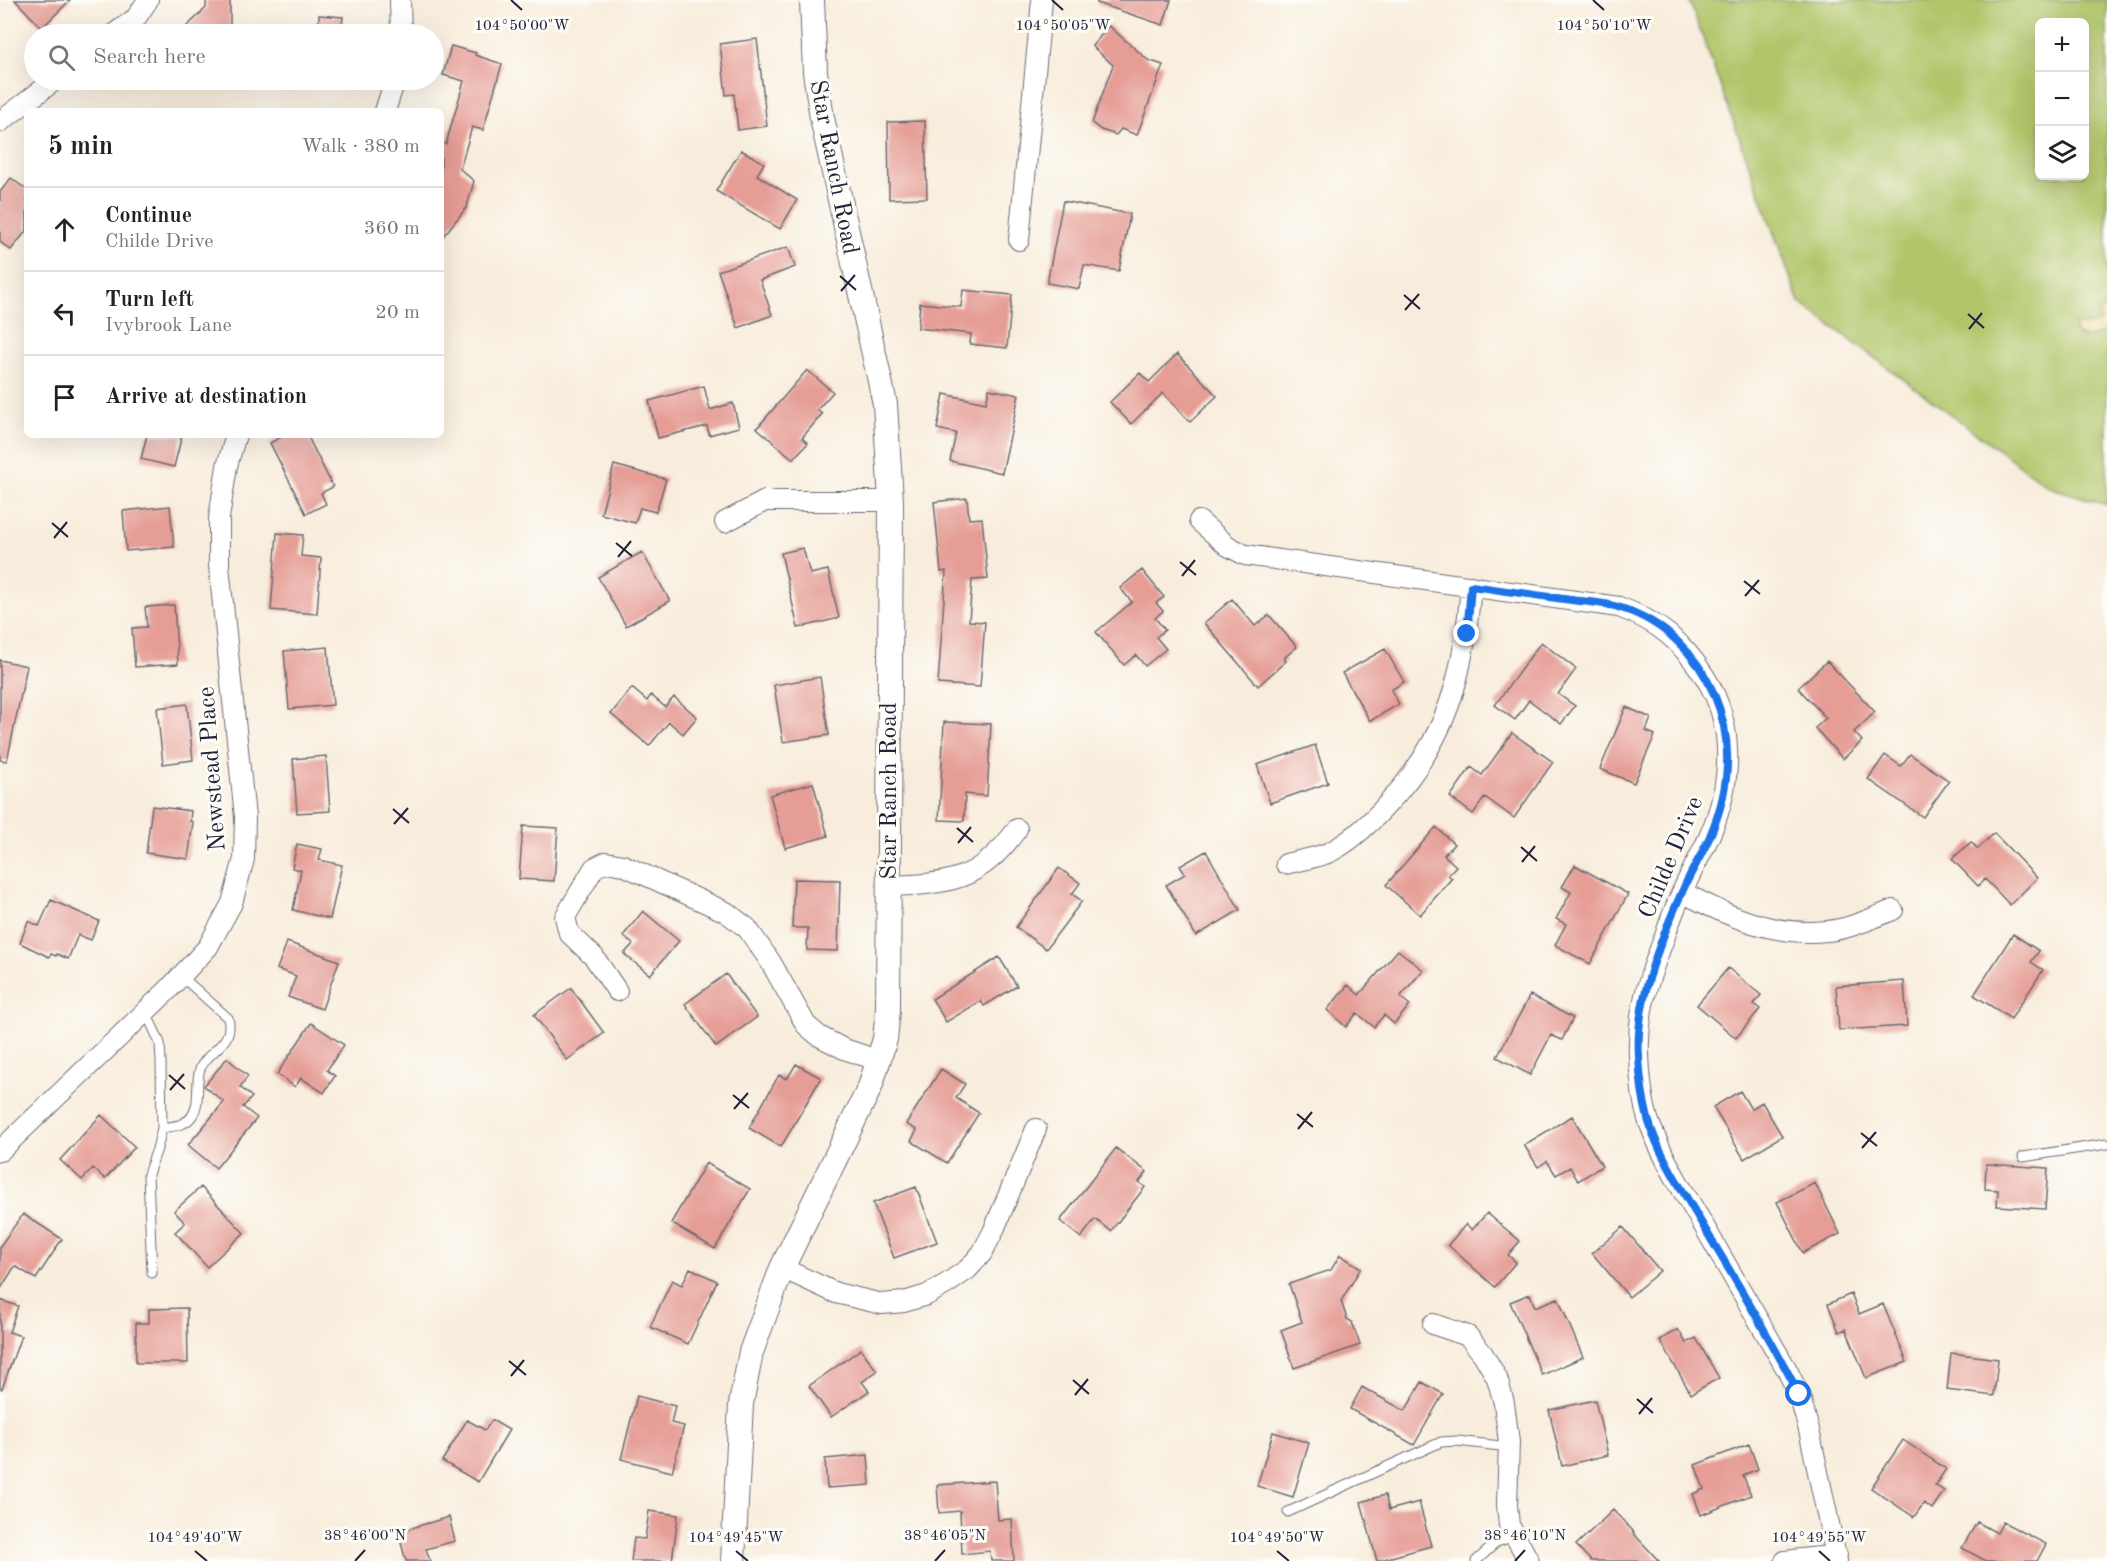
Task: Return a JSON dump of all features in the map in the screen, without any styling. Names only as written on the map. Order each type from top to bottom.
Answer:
[{"type":"street","points":[[128,24],[136,18],[148,0]]},
{"type":"street","points":[[400,0],[401,24]]},
{"type":"street","name":"Star Ranch Road","points":[[733,1561],[741,1404],[751,1352],[782,1268],[870,1087],[880,1061],[888,1010],[891,501],[885,404],[822,118],[815,72],[812,0]]},
{"type":"street","points":[[1019,240],[1042,0]]},
{"type":"street","points":[[0,122],[42,90]]},
{"type":"street","points":[[386,108],[392,90]]},
{"type":"street","name":"Newstead Place","points":[[0,1151],[146,1012],[208,948],[232,903],[244,859],[245,817],[219,566],[219,518],[227,466],[235,438]]},
{"type":"street","points":[[725,522],[765,501],[891,501]]},
{"type":"street","name":"Childe Drive","points":[[1199,521],[1228,546],[1245,555],[1619,607],[1655,623],[1670,634],[1698,666],[1710,685],[1720,708],[1726,732],[1728,757],[1720,808],[1709,837],[1682,892],[1642,999],[1639,1030],[1642,1089],[1648,1120],[1675,1176],[1799,1394],[1837,1558]]},
{"type":"street","points":[[1286,864],[1330,852],[1352,837],[1394,798],[1428,750],[1449,709],[1459,675],[1467,634],[1471,586]]},
{"type":"street","points":[[888,886],[929,885],[954,880],[993,859],[1017,829]]},
{"type":"street","points":[[617,991],[594,957],[569,933],[565,917],[594,868],[606,862],[623,866],[726,912],[747,928],[759,943],[806,1025],[819,1036],[844,1049],[880,1061]]},
{"type":"street","points":[[1682,892],[1719,912],[1752,924],[1799,933],[1828,932],[1893,910]]},
{"type":"street","points":[[782,1268],[837,1293],[882,1304],[904,1302],[927,1295],[968,1269],[982,1253],[1036,1130]]},
{"type":"street","points":[[1433,1324],[1468,1336],[1483,1354],[1497,1378],[1502,1395],[1509,1447],[1507,1505],[1509,1525],[1529,1561]]},
{"type":"street","points":[[1785,1561],[1837,1558]]},
{"type":"lane","points":[[162,1128],[180,1125],[192,1116],[195,1110],[199,1071],[219,1048],[230,1025],[228,1018],[181,976]]},
{"type":"lane","points":[[146,1012],[160,1043],[162,1128],[148,1174],[152,1273]]},
{"type":"lane","points":[[2023,1157],[2107,1144]]},
{"type":"lane","points":[[1288,1512],[1441,1442],[1457,1441],[1509,1447]]},
{"type":"lane","points":[[1476,1561],[1497,1542],[1514,1536]]},
{"type":"green space","points":[[1689,0],[2107,0],[2107,505],[2049,487],[1799,302]]},
{"type":"sand","points":[[2099,310],[2107,311],[2107,330],[2089,338],[2078,335],[2074,330],[2076,325],[2098,324],[2101,321]]},
{"type":"building","points":[[15,0],[70,0],[46,24],[38,24]]},
{"type":"building","points":[[206,0],[230,0],[230,24],[189,24],[206,8]]},
{"type":"building","points":[[1097,0],[1171,0],[1163,25],[1097,3]]},
{"type":"building","points":[[319,15],[343,17],[342,24],[319,24]]},
{"type":"building","points":[[1109,26],[1148,60],[1163,65],[1137,135],[1121,129],[1116,135],[1101,130],[1092,123],[1113,65],[1092,46]]},
{"type":"building","points":[[757,39],[767,126],[738,130],[734,94],[726,95],[720,44]]},
{"type":"building","points":[[451,46],[502,64],[483,130],[472,127],[460,169],[474,181],[467,207],[444,235],[444,144],[446,144],[464,81],[444,75]]},
{"type":"building","points":[[925,121],[927,198],[889,199],[888,122]]},
{"type":"building","points":[[741,150],[764,163],[757,175],[797,200],[780,229],[716,191]]},
{"type":"building","points":[[11,178],[24,188],[24,234],[11,250],[0,242],[0,192]]},
{"type":"building","points":[[1063,201],[1130,214],[1119,271],[1084,265],[1079,289],[1047,283]]},
{"type":"building","points":[[788,247],[795,267],[760,280],[772,315],[738,328],[718,271]]},
{"type":"building","points":[[963,290],[1012,295],[1007,348],[970,344],[971,334],[918,328],[920,303],[961,307]]},
{"type":"building","points":[[1177,354],[1217,396],[1190,422],[1163,393],[1131,424],[1110,402],[1140,373],[1149,382]]},
{"type":"building","points":[[807,370],[833,392],[817,410],[822,414],[802,438],[808,443],[793,459],[757,428]]},
{"type":"building","points":[[704,386],[710,410],[733,403],[739,427],[709,435],[707,426],[658,438],[649,401]]},
{"type":"building","points":[[989,389],[1019,395],[1002,473],[950,461],[956,433],[937,429],[944,394],[986,403]]},
{"type":"building","points":[[146,438],[181,438],[174,467],[141,459]]},
{"type":"building","points":[[279,438],[308,438],[333,487],[321,493],[326,504],[306,514],[270,443]]},
{"type":"building","points":[[614,465],[666,479],[656,512],[640,508],[635,523],[601,514]]},
{"type":"building","points":[[967,498],[969,519],[982,518],[988,579],[972,580],[969,621],[985,622],[980,687],[938,684],[946,571],[941,572],[934,502]]},
{"type":"building","points":[[170,506],[174,547],[126,551],[123,511]]},
{"type":"building","points":[[277,533],[303,535],[301,556],[321,558],[317,614],[271,610]]},
{"type":"building","points":[[803,548],[810,574],[828,570],[839,618],[798,628],[781,553]]},
{"type":"building","points":[[642,552],[670,601],[626,626],[598,577]]},
{"type":"building","points":[[1142,570],[1164,597],[1156,603],[1163,611],[1155,618],[1165,630],[1156,637],[1166,649],[1145,666],[1136,655],[1124,665],[1096,632],[1132,602],[1120,588]]},
{"type":"building","points":[[1232,599],[1255,626],[1269,615],[1297,647],[1284,658],[1286,661],[1258,686],[1204,623]]},
{"type":"building","points":[[174,605],[178,664],[135,667],[132,628],[147,627],[145,607]]},
{"type":"building","points":[[1541,642],[1576,669],[1558,694],[1575,706],[1561,724],[1529,700],[1515,720],[1495,705]]},
{"type":"building","points":[[328,647],[333,705],[289,709],[284,651]]},
{"type":"building","points":[[1385,649],[1404,682],[1391,690],[1399,704],[1370,721],[1342,673]]},
{"type":"building","points":[[0,660],[27,666],[7,761],[0,760]]},
{"type":"building","points":[[1827,661],[1875,712],[1854,732],[1862,741],[1843,759],[1815,728],[1826,718],[1798,688]]},
{"type":"building","points":[[820,677],[829,735],[783,742],[774,685]]},
{"type":"building","points":[[632,688],[647,701],[651,695],[665,707],[674,697],[697,717],[683,734],[669,722],[649,746],[611,714]]},
{"type":"building","points":[[187,704],[193,760],[163,764],[157,708]]},
{"type":"building","points":[[1626,707],[1651,718],[1646,731],[1655,735],[1634,783],[1600,769]]},
{"type":"building","points":[[944,722],[991,724],[987,796],[965,794],[964,821],[939,820]]},
{"type":"building","points":[[1512,733],[1553,762],[1514,818],[1485,797],[1473,814],[1450,797],[1471,767],[1482,775]]},
{"type":"building","points":[[1315,745],[1328,783],[1270,803],[1257,765]]},
{"type":"building","points":[[1910,754],[1949,781],[1923,817],[1868,779],[1885,755],[1901,766]]},
{"type":"building","points":[[326,756],[330,811],[297,813],[293,759]]},
{"type":"building","points":[[813,783],[828,836],[785,848],[770,795]]},
{"type":"building","points":[[152,806],[191,811],[190,821],[193,822],[188,859],[146,853]]},
{"type":"building","points":[[523,826],[558,828],[554,881],[519,879]]},
{"type":"building","points":[[1436,827],[1454,844],[1444,855],[1456,866],[1448,875],[1452,878],[1420,915],[1386,885]]},
{"type":"building","points":[[1994,833],[2037,878],[2010,905],[1985,879],[1978,886],[1952,859],[1971,842],[1978,849]]},
{"type":"building","points":[[297,844],[322,849],[319,860],[342,865],[330,919],[293,910],[301,870],[292,868]]},
{"type":"building","points":[[1206,851],[1240,910],[1196,936],[1166,885],[1185,874],[1180,866]]},
{"type":"building","points":[[1575,865],[1628,894],[1590,964],[1555,945],[1566,924],[1556,919],[1571,892],[1562,887]]},
{"type":"building","points":[[1059,868],[1080,883],[1072,894],[1082,901],[1046,949],[1016,927]]},
{"type":"building","points":[[794,879],[840,880],[838,951],[807,950],[808,928],[792,928]]},
{"type":"building","points":[[51,900],[99,921],[91,940],[78,935],[68,959],[57,954],[56,956],[51,954],[49,957],[20,943],[28,921],[39,926]]},
{"type":"building","points":[[643,911],[679,941],[650,975],[624,954],[633,944],[623,936]]},
{"type":"building","points":[[2013,934],[2039,951],[2031,962],[2043,970],[2011,1019],[1974,995]]},
{"type":"building","points":[[287,942],[339,961],[322,1009],[288,997],[296,976],[277,969]]},
{"type":"building","points":[[1398,950],[1423,970],[1400,997],[1410,1005],[1394,1024],[1384,1015],[1374,1027],[1357,1013],[1346,1027],[1327,1010],[1348,985],[1359,995]]},
{"type":"building","points":[[999,957],[1017,986],[984,1006],[981,1001],[946,1022],[932,999]]},
{"type":"building","points":[[1728,968],[1761,995],[1754,1004],[1760,1009],[1736,1038],[1697,1005]]},
{"type":"building","points":[[726,974],[757,1017],[716,1047],[685,1004]]},
{"type":"building","points":[[1904,981],[1907,1026],[1839,1030],[1836,986]]},
{"type":"building","points":[[571,988],[604,1033],[567,1060],[534,1015]]},
{"type":"building","points":[[1530,995],[1573,1018],[1562,1040],[1551,1035],[1530,1075],[1497,1057]]},
{"type":"building","points":[[311,1023],[344,1045],[327,1070],[335,1076],[324,1093],[301,1078],[295,1087],[277,1074]]},
{"type":"building","points":[[227,1058],[248,1076],[240,1087],[252,1097],[243,1107],[257,1118],[216,1168],[188,1145],[224,1102],[204,1086]]},
{"type":"building","points":[[796,1064],[821,1078],[781,1147],[749,1128],[779,1075],[787,1079]]},
{"type":"building","points":[[941,1069],[965,1084],[956,1098],[979,1113],[947,1163],[911,1141],[917,1130],[906,1124]]},
{"type":"building","points":[[1740,1091],[1751,1109],[1762,1102],[1782,1136],[1744,1159],[1713,1107]]},
{"type":"building","points":[[101,1115],[135,1147],[105,1179],[93,1168],[82,1180],[60,1160]]},
{"type":"building","points":[[1572,1116],[1602,1166],[1578,1181],[1570,1167],[1556,1175],[1547,1161],[1538,1167],[1524,1145]]},
{"type":"building","points":[[1116,1148],[1147,1172],[1139,1182],[1145,1187],[1111,1231],[1095,1219],[1081,1238],[1060,1221]]},
{"type":"building","points":[[706,1163],[750,1189],[715,1249],[671,1223]]},
{"type":"building","points":[[1986,1164],[2048,1168],[2045,1209],[1997,1206],[1998,1190],[1985,1189]]},
{"type":"building","points":[[1815,1183],[1840,1234],[1803,1253],[1777,1202]]},
{"type":"building","points":[[201,1187],[244,1233],[207,1267],[175,1232],[185,1223],[174,1211]]},
{"type":"building","points":[[916,1187],[937,1242],[894,1258],[873,1203]]},
{"type":"building","points":[[1487,1213],[1520,1241],[1508,1255],[1516,1262],[1495,1287],[1448,1245],[1466,1224],[1472,1230]]},
{"type":"building","points":[[23,1214],[62,1239],[36,1279],[15,1266],[0,1290],[0,1246]]},
{"type":"building","points":[[1623,1227],[1660,1271],[1629,1297],[1592,1253]]},
{"type":"building","points":[[1340,1255],[1361,1268],[1341,1301],[1360,1345],[1294,1368],[1281,1330],[1302,1322],[1289,1284],[1331,1270]]},
{"type":"building","points":[[690,1268],[717,1281],[688,1344],[650,1327],[672,1280],[682,1285]]},
{"type":"building","points":[[1530,1294],[1535,1307],[1558,1298],[1583,1357],[1542,1375],[1510,1302]]},
{"type":"building","points":[[1851,1294],[1859,1314],[1883,1304],[1907,1362],[1866,1378],[1846,1329],[1839,1332],[1828,1304]]},
{"type":"building","points":[[0,1300],[18,1306],[9,1332],[21,1336],[2,1389],[0,1388]]},
{"type":"building","points":[[187,1308],[188,1363],[136,1363],[136,1323],[149,1323],[149,1309]]},
{"type":"building","points":[[1678,1329],[1686,1343],[1696,1338],[1719,1378],[1691,1394],[1660,1340]]},
{"type":"building","points":[[861,1349],[877,1371],[862,1382],[869,1391],[831,1417],[809,1386]]},
{"type":"building","points":[[1951,1353],[1998,1359],[1994,1396],[1947,1390]]},
{"type":"building","points":[[1422,1382],[1443,1394],[1414,1445],[1350,1409],[1362,1387],[1405,1411]]},
{"type":"building","points":[[637,1396],[675,1406],[671,1423],[684,1426],[672,1472],[621,1459]]},
{"type":"building","points":[[1595,1400],[1608,1455],[1562,1466],[1549,1410]]},
{"type":"building","points":[[467,1420],[485,1430],[492,1420],[509,1430],[478,1482],[442,1461]]},
{"type":"building","points":[[1273,1432],[1309,1443],[1293,1497],[1257,1486]]},
{"type":"building","points":[[1903,1440],[1946,1469],[1935,1485],[1944,1491],[1932,1509],[1924,1503],[1914,1517],[1871,1488]]},
{"type":"building","points":[[1749,1444],[1758,1469],[1743,1475],[1751,1495],[1701,1515],[1693,1494],[1704,1489],[1695,1465]]},
{"type":"building","points":[[868,1455],[870,1485],[827,1488],[825,1459]]},
{"type":"building","points":[[995,1481],[998,1520],[1012,1519],[1014,1561],[991,1561],[990,1551],[962,1554],[960,1511],[939,1513],[937,1485]]},
{"type":"building","points":[[1385,1495],[1389,1510],[1419,1502],[1431,1546],[1377,1561],[1361,1502]]},
{"type":"building","points":[[1613,1510],[1659,1561],[1591,1561],[1576,1545]]},
{"type":"building","points":[[649,1511],[678,1515],[672,1561],[631,1561],[634,1538],[645,1539]]},
{"type":"building","points":[[449,1517],[455,1541],[426,1549],[430,1561],[406,1561],[398,1532]]},
{"type":"building","points":[[1977,1522],[1997,1533],[2003,1522],[2046,1544],[2037,1561],[1986,1561],[1962,1548]]},
{"type":"route","points":[[1467,634],[1471,586],[1619,607],[1655,623],[1670,634],[1685,649],[1710,685],[1720,708],[1726,732],[1728,757],[1726,783],[1709,837],[1682,892],[1642,999],[1639,1056],[1642,1089],[1648,1120],[1659,1145],[1799,1394]]}]
